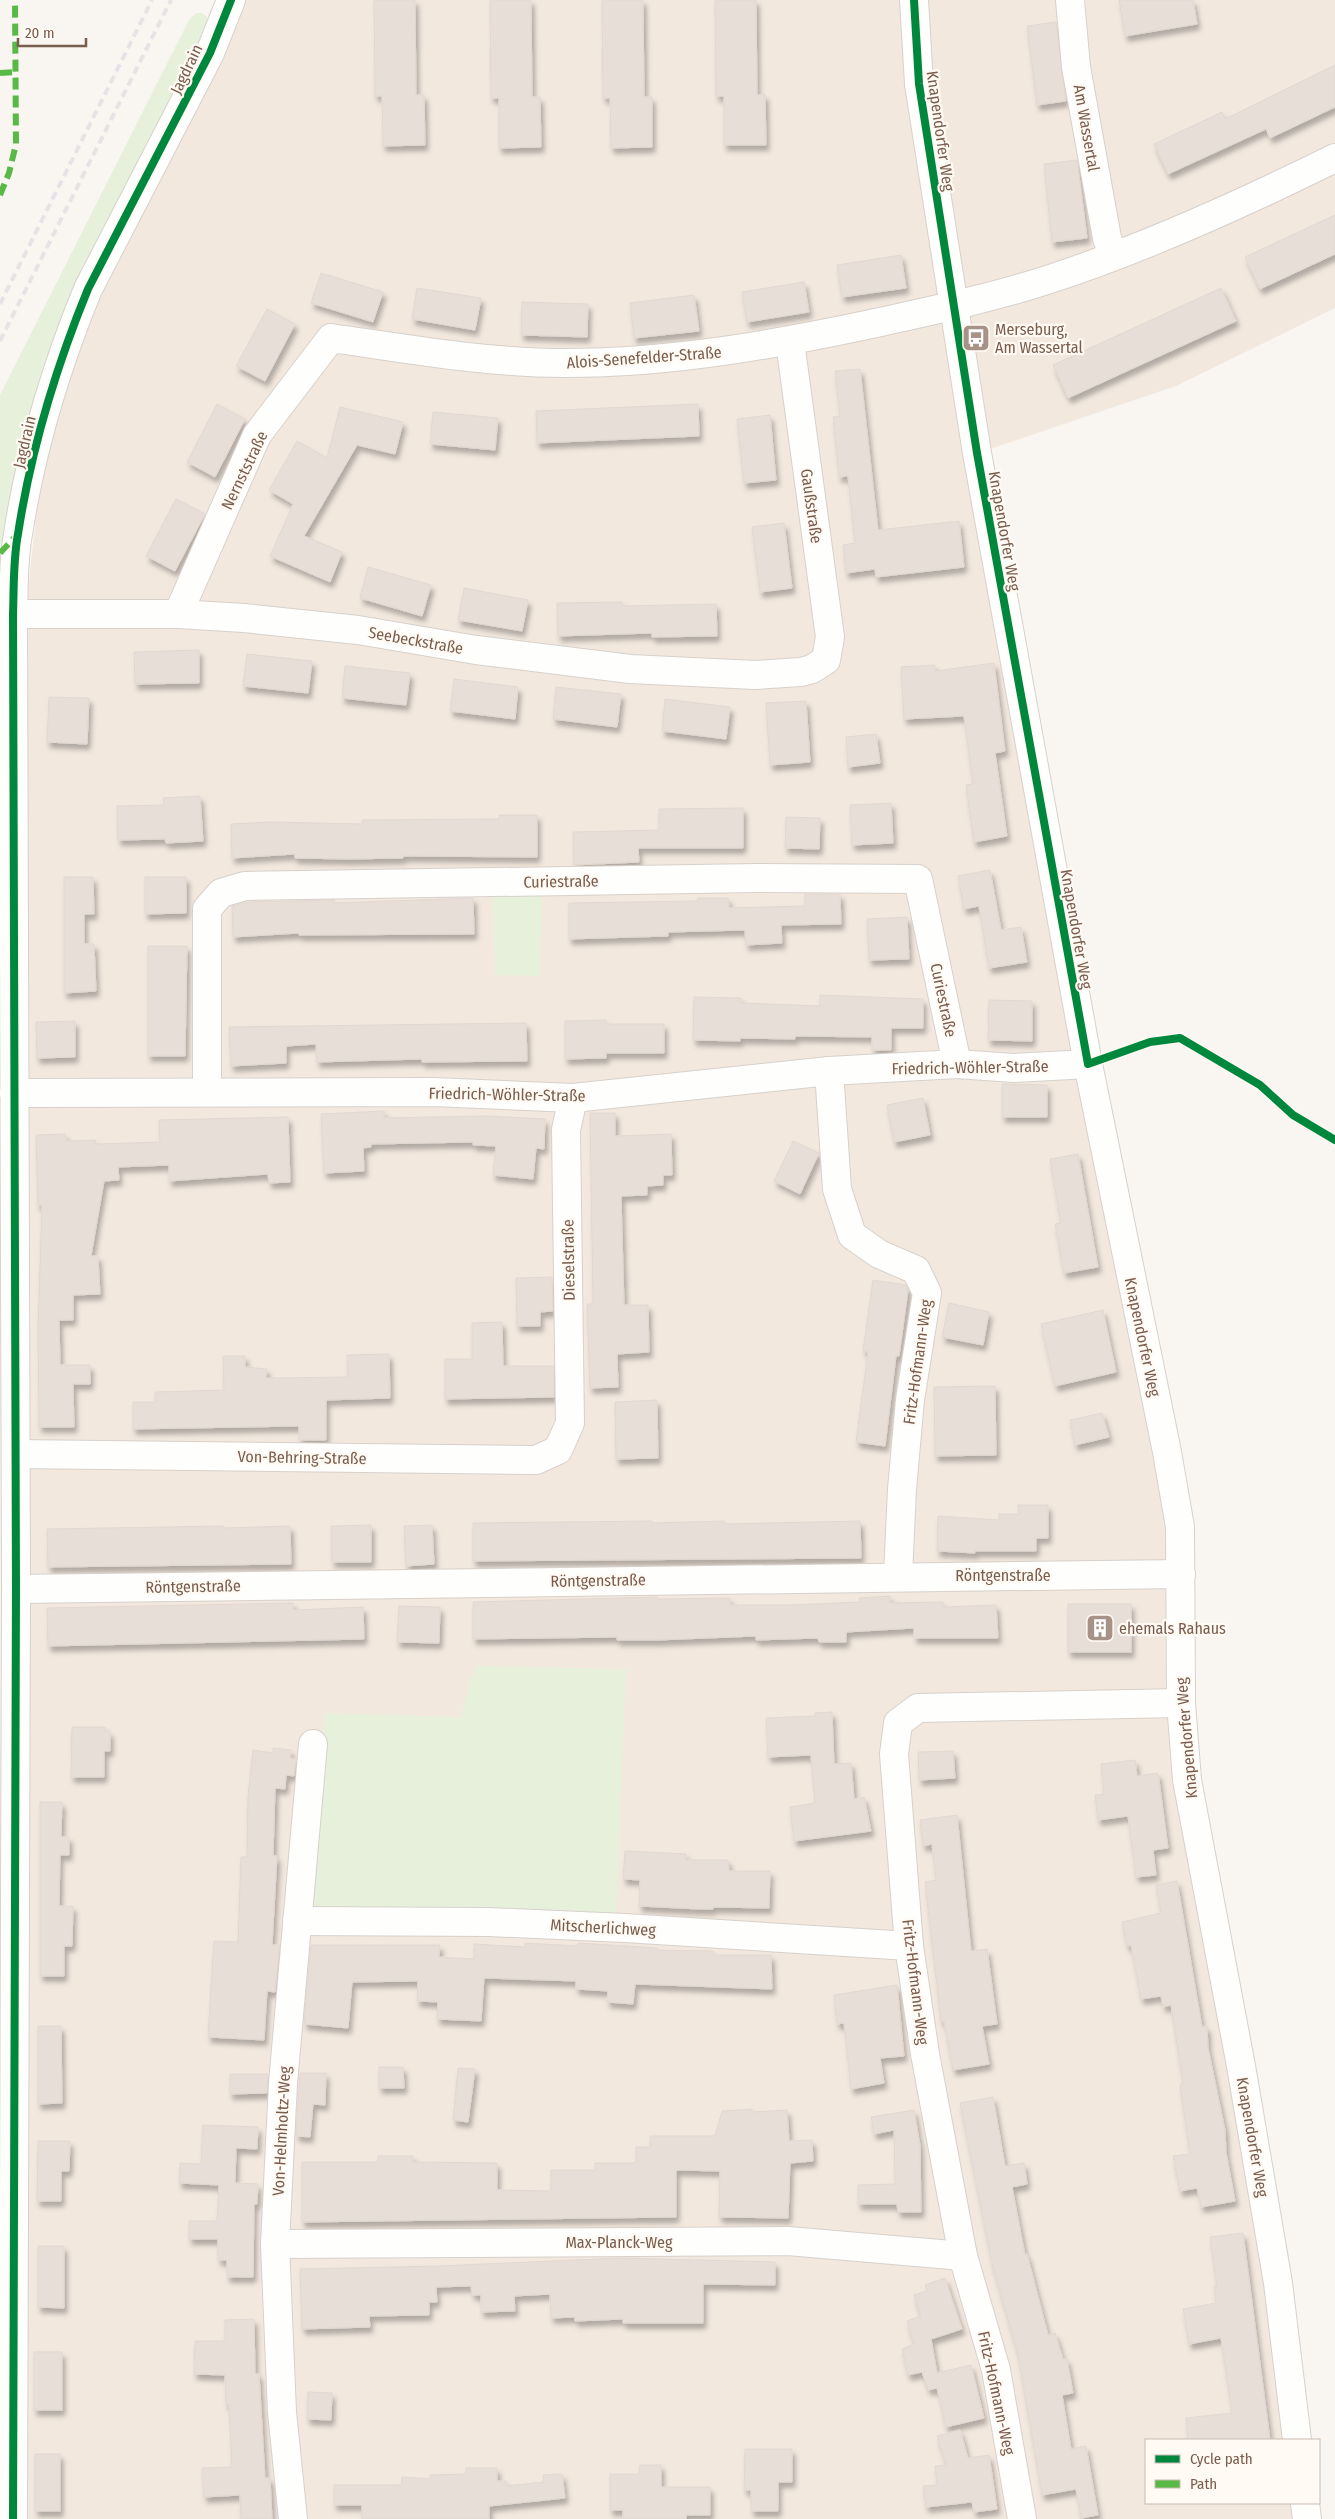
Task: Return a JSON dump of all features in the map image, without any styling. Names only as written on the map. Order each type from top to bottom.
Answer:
[{"type":"street","name":"Jagdrain","points":[[13,2519],[16,1454],[13,614],[17,535],[43,418],[71,330],[88,289],[210,53],[231,0]]},
{"type":"street","name":"Knapendorfer Weg","points":[[914,0],[919,84],[977,453],[1088,1064],[1167,1452],[1180,1527],[1180,1703],[1187,1780],[1241,2066],[1278,2283],[1297,2439]]},
{"type":"street","name":"Am Wassertal","points":[[1070,0],[1076,67],[1107,238],[1113,256]]},
{"type":"street","points":[[954,306],[1046,280],[1113,256],[1238,204],[1335,158]]},
{"type":"street","name":"Alois-Senefelder-Straße","points":[[331,338],[463,357],[564,363],[656,359],[790,342],[954,306]]},
{"type":"street","name":"Nernststraße","points":[[178,614],[257,435],[331,338]]},
{"type":"street","name":"Gaußstraße","points":[[790,342],[830,637],[826,660],[817,666]]},
{"type":"street","name":"Seebeckstraße","points":[[13,614],[178,614],[358,630],[476,650],[630,669],[755,675],[802,672],[817,666]]},
{"type":"street","name":"Curiestraße","points":[[207,1092],[207,909],[221,893],[245,886],[756,878],[918,879],[957,1064]]},
{"type":"street","name":"Friedrich-Wöhler-Straße","points":[[14,1092],[433,1092],[573,1098],[829,1071],[957,1064],[1014,1068],[1088,1064]]},
{"type":"street","name":"Fritz-Hofmann-Weg","points":[[829,1071],[837,1189],[852,1235],[879,1254],[916,1270],[927,1293],[910,1400],[902,1489],[898,1576]]},
{"type":"street","name":"Dieselstraße","points":[[570,1423],[566,1130],[573,1098]]},
{"type":"street","name":"Von-Behring-Straße","points":[[16,1454],[536,1460],[558,1450],[570,1423]]},
{"type":"street","name":"Röntgenstraße","points":[[16,1588],[1180,1574]]},
{"type":"street","name":"Fritz-Hofmann-Weg","points":[[1022,2519],[996,2370],[963,2256],[925,2054],[909,1946],[894,1754],[898,1722],[918,1708],[1180,1703]]},
{"type":"street","name":"Von-Helmholtz-Weg","points":[[293,2519],[282,2412],[275,2244],[283,2083],[313,1744]]},
{"type":"street","name":"Mitscherlichweg","points":[[297,1921],[509,1923],[655,1929],[909,1946]]},
{"type":"street","name":"Max-Planck-Weg","points":[[275,2244],[788,2241],[963,2256]]},
{"type":"street","points":[[1305,2504],[1307,2519]]},
{"type":"shaded area","points":[[245,0],[1335,0],[1335,308],[1176,386],[978,453],[1167,1452],[1181,1703],[1292,2439],[1145,2439],[1145,2504],[1302,2504],[1304,2519],[13,2519],[25,635],[29,581],[39,491],[53,417],[92,306],[236,25]]},
{"type":"green space","points":[[196,13],[202,13],[207,17],[208,27],[99,241],[7,537],[0,544],[0,395],[189,20]]},
{"type":"green space","points":[[492,892],[542,893],[540,976],[495,975]]},
{"type":"green space","points":[[477,1666],[626,1669],[616,1918],[305,1912],[324,1713],[461,1717],[470,1682]]},
{"type":"building","points":[[374,0],[415,0],[416,95],[424,95],[425,145],[383,146],[382,96],[375,96]]},
{"type":"building","points":[[490,0],[531,0],[532,97],[540,97],[541,147],[499,148],[499,98],[491,98]]},
{"type":"building","points":[[602,0],[643,0],[644,97],[652,97],[652,147],[611,148],[610,98],[603,98]]},
{"type":"building","points":[[715,0],[756,0],[757,95],[765,94],[766,145],[724,145],[724,96],[716,96]]},
{"type":"building","points":[[1119,0],[1193,0],[1197,24],[1125,36]]},
{"type":"building","points":[[1056,22],[1066,101],[1037,105],[1027,26]]},
{"type":"building","points":[[1335,65],[1335,107],[1270,138],[1266,129],[1168,174],[1154,144],[1222,112],[1225,119]]},
{"type":"building","points":[[1077,160],[1087,238],[1052,242],[1044,164]]},
{"type":"building","points":[[1335,215],[1335,254],[1260,289],[1245,257]]},
{"type":"building","points":[[901,255],[906,288],[842,297],[837,265]]},
{"type":"building","points":[[321,273],[383,292],[373,322],[311,303]]},
{"type":"building","points":[[804,282],[809,312],[747,322],[742,292]]},
{"type":"building","points":[[417,288],[481,298],[475,330],[412,319]]},
{"type":"building","points":[[1221,288],[1236,321],[1068,398],[1053,365]]},
{"type":"building","points":[[694,295],[699,331],[634,338],[630,303]]},
{"type":"building","points":[[522,302],[588,304],[587,337],[521,335]]},
{"type":"building","points":[[267,309],[295,324],[265,381],[236,366]]},
{"type":"building","points":[[860,369],[878,530],[959,521],[964,567],[876,577],[875,569],[846,573],[843,545],[855,543],[848,476],[839,477],[833,417],[840,416],[835,371]]},
{"type":"building","points":[[217,404],[245,419],[215,477],[187,462]]},
{"type":"building","points":[[698,404],[699,436],[537,443],[536,411]]},
{"type":"building","points":[[340,407],[403,422],[395,454],[357,445],[304,536],[342,552],[330,582],[270,556],[293,504],[269,490],[297,441],[327,458]]},
{"type":"building","points":[[433,412],[498,418],[495,450],[430,444]]},
{"type":"building","points":[[770,415],[776,480],[744,483],[737,419]]},
{"type":"building","points":[[176,499],[205,514],[175,571],[146,556]]},
{"type":"building","points":[[784,523],[792,588],[760,592],[752,527]]},
{"type":"building","points":[[368,567],[431,585],[422,616],[360,598]]},
{"type":"building","points":[[464,588],[528,600],[522,631],[458,620]]},
{"type":"building","points":[[622,602],[622,606],[716,604],[717,636],[652,637],[652,633],[558,636],[557,603]]},
{"type":"building","points":[[199,650],[199,683],[135,684],[134,652]]},
{"type":"building","points":[[247,654],[312,661],[308,693],[243,686]]},
{"type":"building","points":[[994,663],[1005,751],[995,753],[1007,836],[974,842],[966,785],[973,784],[964,716],[904,719],[901,667],[935,665],[935,671]]},
{"type":"building","points":[[345,666],[410,673],[406,705],[342,698]]},
{"type":"building","points":[[454,679],[518,687],[515,719],[450,711]]},
{"type":"building","points":[[556,687],[621,694],[617,727],[553,719]]},
{"type":"building","points":[[49,697],[89,698],[87,744],[47,742]]},
{"type":"building","points":[[665,699],[730,707],[726,739],[662,731]]},
{"type":"building","points":[[806,701],[810,762],[770,765],[766,703]]},
{"type":"building","points":[[876,734],[880,763],[848,767],[846,737]]},
{"type":"building","points":[[200,796],[203,841],[166,843],[165,839],[118,840],[117,806],[164,805],[163,798]]},
{"type":"building","points":[[891,803],[893,843],[852,845],[850,805]]},
{"type":"building","points":[[743,808],[743,848],[638,848],[639,862],[574,865],[573,832],[659,830],[659,809]]},
{"type":"building","points":[[499,815],[537,815],[537,857],[403,856],[403,858],[348,859],[295,858],[295,854],[232,858],[231,824],[271,822],[362,824],[362,820],[499,819]]},
{"type":"building","points":[[786,817],[820,818],[819,849],[785,848]]},
{"type":"building","points":[[990,870],[1001,930],[1021,927],[1027,962],[989,968],[979,906],[964,909],[958,876]]},
{"type":"building","points":[[64,877],[93,877],[94,914],[84,914],[84,944],[94,944],[96,991],[64,993]]},
{"type":"building","points":[[145,877],[186,877],[186,913],[145,914]]},
{"type":"building","points":[[805,894],[840,894],[841,924],[781,925],[782,943],[746,945],[745,930],[668,932],[668,936],[569,939],[569,903],[698,901],[698,898],[728,898],[729,908],[805,906]]},
{"type":"building","points":[[473,898],[474,934],[299,935],[299,933],[233,937],[232,906],[247,902],[334,900],[334,903]]},
{"type":"building","points":[[907,917],[909,959],[869,960],[867,919]]},
{"type":"building","points":[[148,946],[187,946],[185,1056],[148,1056]]},
{"type":"building","points":[[820,995],[923,999],[923,1028],[891,1028],[891,1050],[872,1050],[872,1037],[795,1036],[795,1039],[740,1038],[740,1041],[693,1040],[694,997],[741,998],[741,1003],[820,1006]]},
{"type":"building","points":[[989,1000],[1032,1001],[1032,1041],[988,1040]]},
{"type":"building","points":[[606,1020],[606,1024],[664,1024],[664,1053],[606,1053],[606,1058],[565,1059],[565,1021]]},
{"type":"building","points":[[75,1021],[75,1057],[37,1058],[36,1022]]},
{"type":"building","points":[[526,1023],[527,1061],[422,1062],[422,1059],[317,1062],[316,1044],[286,1046],[286,1063],[231,1066],[229,1027]]},
{"type":"building","points":[[1002,1084],[1047,1085],[1047,1117],[1002,1117]]},
{"type":"building","points":[[923,1098],[930,1135],[894,1142],[887,1105]]},
{"type":"building","points":[[384,1111],[384,1118],[485,1116],[545,1119],[544,1149],[536,1148],[533,1179],[493,1175],[496,1146],[473,1145],[473,1142],[371,1144],[371,1147],[363,1148],[364,1171],[324,1173],[321,1114]]},
{"type":"building","points":[[590,1113],[615,1113],[615,1136],[671,1134],[672,1175],[663,1175],[663,1185],[647,1186],[647,1195],[621,1196],[624,1305],[648,1305],[649,1352],[617,1354],[618,1387],[590,1388],[587,1304],[593,1304]]},
{"type":"building","points":[[288,1117],[290,1182],[269,1183],[268,1174],[169,1181],[169,1165],[118,1167],[119,1180],[104,1181],[91,1256],[98,1256],[100,1294],[73,1295],[73,1320],[59,1320],[60,1365],[90,1365],[90,1384],[73,1384],[74,1427],[39,1427],[38,1329],[42,1205],[38,1205],[36,1135],[65,1134],[66,1141],[95,1140],[96,1144],[160,1142],[159,1120]]},
{"type":"building","points":[[793,1141],[819,1153],[800,1194],[774,1181]]},
{"type":"building","points":[[1078,1154],[1098,1267],[1064,1273],[1055,1224],[1061,1223],[1050,1159]]},
{"type":"building","points":[[552,1277],[553,1311],[540,1312],[540,1326],[517,1326],[516,1278]]},
{"type":"building","points":[[873,1280],[906,1285],[908,1290],[899,1356],[896,1356],[885,1446],[856,1442],[868,1352],[863,1351]]},
{"type":"building","points":[[949,1303],[989,1312],[983,1345],[942,1337]]},
{"type":"building","points":[[1103,1310],[1116,1372],[1055,1386],[1041,1324]]},
{"type":"building","points":[[502,1322],[503,1366],[554,1366],[554,1397],[445,1399],[445,1359],[472,1359],[472,1323]]},
{"type":"building","points":[[389,1354],[390,1398],[326,1400],[326,1440],[299,1440],[299,1426],[133,1429],[133,1402],[155,1402],[155,1392],[224,1390],[223,1356],[245,1356],[245,1367],[267,1369],[266,1378],[348,1377],[347,1355]]},
{"type":"building","points":[[995,1386],[996,1455],[935,1456],[934,1387]]},
{"type":"building","points":[[657,1400],[658,1458],[616,1459],[615,1402]]},
{"type":"building","points":[[1102,1413],[1109,1437],[1075,1445],[1070,1420]]},
{"type":"building","points":[[1018,1505],[1048,1505],[1048,1538],[1036,1538],[1036,1551],[975,1551],[975,1553],[937,1551],[938,1516],[999,1520],[999,1514],[1019,1514]]},
{"type":"building","points":[[652,1521],[652,1523],[724,1521],[724,1524],[860,1521],[861,1558],[473,1561],[473,1523]]},
{"type":"building","points":[[371,1525],[371,1562],[332,1562],[331,1526]]},
{"type":"building","points":[[432,1525],[434,1564],[406,1566],[404,1526]]},
{"type":"building","points":[[223,1526],[223,1528],[290,1526],[291,1564],[48,1567],[47,1529]]},
{"type":"building","points":[[890,1596],[890,1603],[943,1602],[943,1607],[996,1605],[998,1638],[914,1638],[914,1628],[846,1632],[846,1642],[819,1642],[818,1638],[756,1640],[756,1636],[657,1640],[617,1640],[617,1637],[473,1639],[473,1602],[657,1597],[657,1599],[730,1598],[730,1605],[791,1605],[860,1602],[859,1598]]},
{"type":"building","points":[[293,1603],[293,1610],[363,1607],[364,1639],[48,1646],[47,1608]]},
{"type":"building","name":"ehemals Rahaus","points":[[1068,1604],[1131,1604],[1131,1652],[1068,1652]]},
{"type":"building","points":[[399,1606],[440,1607],[439,1643],[397,1642]]},
{"type":"building","points":[[832,1712],[834,1764],[851,1763],[854,1799],[864,1797],[871,1831],[794,1841],[790,1807],[815,1803],[811,1755],[768,1757],[766,1718],[815,1716],[815,1713]]},
{"type":"building","points":[[72,1727],[105,1727],[105,1732],[110,1732],[110,1751],[104,1751],[104,1777],[71,1777]]},
{"type":"building","points":[[273,1748],[291,1750],[290,1758],[296,1759],[294,1776],[286,1775],[285,1789],[275,1788],[273,1856],[277,1856],[272,1945],[280,1945],[275,1992],[267,1991],[264,2040],[208,2037],[214,1941],[238,1942],[241,1857],[247,1857],[248,1796],[253,1750],[273,1753]]},
{"type":"building","points":[[953,1751],[955,1778],[919,1780],[918,1752]]},
{"type":"building","points":[[1135,1760],[1137,1776],[1158,1773],[1168,1848],[1153,1850],[1156,1875],[1136,1877],[1128,1816],[1098,1820],[1095,1795],[1104,1794],[1101,1764]]},
{"type":"building","points":[[40,1802],[62,1802],[61,1837],[69,1837],[69,1855],[60,1855],[59,1906],[73,1906],[72,1946],[64,1946],[64,1976],[40,1976]]},
{"type":"building","points":[[957,1815],[971,1951],[987,1949],[997,2024],[982,2026],[989,2064],[953,2070],[944,2021],[941,2021],[925,1882],[936,1880],[932,1844],[923,1846],[920,1820]]},
{"type":"building","points":[[625,1851],[686,1854],[686,1860],[728,1860],[729,1871],[770,1871],[769,1908],[713,1907],[713,1909],[699,1909],[639,1906],[640,1880],[623,1879]]},
{"type":"building","points":[[1177,1881],[1202,2027],[1207,2026],[1208,2048],[1225,2130],[1226,2152],[1235,2201],[1201,2207],[1197,2188],[1180,2191],[1173,2156],[1190,2154],[1180,2085],[1183,2084],[1171,2005],[1163,2007],[1161,1996],[1141,1999],[1131,1945],[1127,1946],[1122,1922],[1161,1913],[1156,1885]]},
{"type":"building","points":[[525,1943],[578,1946],[578,1943],[657,1948],[657,1950],[713,1951],[713,1955],[771,1955],[772,1989],[635,1984],[633,2004],[607,2002],[608,1991],[576,1989],[576,1981],[484,1978],[481,2021],[437,2019],[438,2002],[417,2001],[418,1981],[352,1982],[348,2028],[304,2024],[311,1945],[440,1945],[439,1957],[474,1959],[474,1944],[525,1947]]},
{"type":"building","points":[[897,1985],[904,2056],[880,2058],[884,2083],[851,2089],[844,2023],[837,2024],[834,1995]]},
{"type":"building","points":[[38,2026],[61,2026],[62,2103],[38,2104]]},
{"type":"building","points":[[379,2067],[403,2067],[404,2088],[379,2088]]},
{"type":"building","points":[[458,2068],[475,2069],[468,2122],[453,2120]]},
{"type":"building","points":[[300,2073],[326,2073],[325,2105],[313,2104],[310,2137],[296,2136]]},
{"type":"building","points":[[230,2074],[268,2074],[267,2093],[230,2094]]},
{"type":"building","points":[[993,2097],[1005,2166],[1024,2163],[1027,2184],[1012,2187],[1025,2255],[1027,2254],[1048,2335],[1055,2333],[1063,2359],[1067,2359],[1073,2393],[1062,2395],[1071,2449],[1086,2446],[1098,2515],[1081,2518],[1076,2489],[1042,2495],[1018,2354],[992,2263],[960,2103]]},
{"type":"building","points":[[752,2109],[752,2112],[787,2110],[789,2141],[812,2140],[813,2161],[790,2163],[788,2218],[719,2217],[720,2171],[676,2170],[676,2217],[302,2222],[302,2162],[378,2162],[378,2156],[413,2156],[413,2162],[497,2163],[497,2190],[551,2191],[551,2170],[595,2170],[595,2163],[636,2163],[636,2147],[650,2147],[650,2136],[715,2136],[722,2111]]},
{"type":"building","points":[[914,2110],[920,2146],[921,2212],[898,2212],[897,2204],[858,2204],[858,2185],[895,2184],[894,2130],[874,2134],[871,2117]]},
{"type":"building","points":[[203,2125],[258,2127],[257,2149],[236,2148],[235,2183],[258,2184],[257,2204],[254,2204],[253,2277],[227,2277],[227,2260],[218,2260],[218,2239],[189,2239],[189,2221],[217,2221],[219,2185],[179,2183],[180,2163],[201,2164]]},
{"type":"building","points":[[38,2141],[70,2141],[69,2171],[61,2171],[61,2201],[37,2201]]},
{"type":"building","points":[[1243,2233],[1270,2439],[1188,2439],[1186,2418],[1232,2413],[1221,2338],[1189,2344],[1183,2309],[1216,2303],[1214,2287],[1217,2287],[1210,2237]]},
{"type":"building","points":[[38,2246],[64,2246],[64,2308],[38,2307]]},
{"type":"building","points":[[620,2258],[775,2262],[775,2285],[703,2284],[703,2323],[623,2323],[623,2319],[575,2321],[575,2317],[551,2318],[550,2294],[514,2296],[515,2311],[481,2312],[481,2295],[472,2295],[471,2286],[436,2287],[437,2302],[429,2302],[429,2315],[369,2316],[370,2327],[302,2329],[300,2269],[439,2266]]},
{"type":"building","points":[[945,2278],[962,2329],[931,2339],[937,2373],[971,2365],[984,2418],[946,2427],[937,2388],[928,2390],[922,2372],[908,2375],[902,2349],[914,2344],[907,2321],[921,2316],[914,2295],[927,2291],[925,2285]]},
{"type":"building","points":[[254,2319],[255,2374],[259,2374],[265,2478],[270,2478],[272,2519],[241,2519],[240,2495],[204,2497],[202,2468],[232,2467],[229,2404],[226,2404],[225,2375],[194,2374],[195,2341],[225,2341],[225,2320]]},
{"type":"building","points":[[34,2352],[62,2352],[62,2410],[34,2410]]},
{"type":"building","points":[[308,2392],[332,2393],[331,2420],[307,2419]]},
{"type":"building","points":[[960,2430],[968,2458],[989,2455],[997,2509],[974,2512],[972,2502],[926,2507],[923,2486],[937,2485],[935,2466],[946,2465],[937,2436]]},
{"type":"building","points":[[745,2449],[792,2449],[792,2482],[778,2482],[778,2511],[751,2511],[751,2490],[744,2490]]},
{"type":"building","points":[[35,2454],[60,2454],[60,2511],[35,2511]]},
{"type":"building","points":[[640,2465],[661,2465],[661,2487],[710,2487],[710,2515],[686,2515],[686,2519],[623,2519],[623,2510],[610,2510],[610,2474],[639,2474]]},
{"type":"building","points":[[466,2468],[497,2468],[497,2481],[506,2481],[506,2486],[544,2482],[543,2475],[562,2474],[565,2498],[489,2506],[489,2519],[362,2519],[362,2505],[334,2505],[334,2485],[401,2485],[402,2477],[430,2479],[430,2475],[466,2474]]},
{"type":"railway","points":[[0,304],[152,0]]},
{"type":"railway","points":[[0,341],[171,0]]},
{"type":"marked path","points":[[0,195],[9,173],[16,144],[15,0]]},
{"type":"marked path","points":[[0,73],[15,72]]},
{"type":"marked path","points":[[0,553],[17,535]]},
{"type":"cycle path","points":[[13,2519],[16,1589],[13,614],[15,554],[23,503],[37,440],[76,318],[88,289],[210,53],[231,0]]},
{"type":"cycle path","points":[[914,0],[919,84],[977,453],[1088,1064],[1150,1042],[1180,1038],[1260,1085],[1293,1115],[1335,1140]]},
{"type":"place","name":"Merseburg, Am Wassertal","points":[[976,338]]},
{"type":"place","name":"ehemals Rahaus","points":[[1100,1628]]}]
